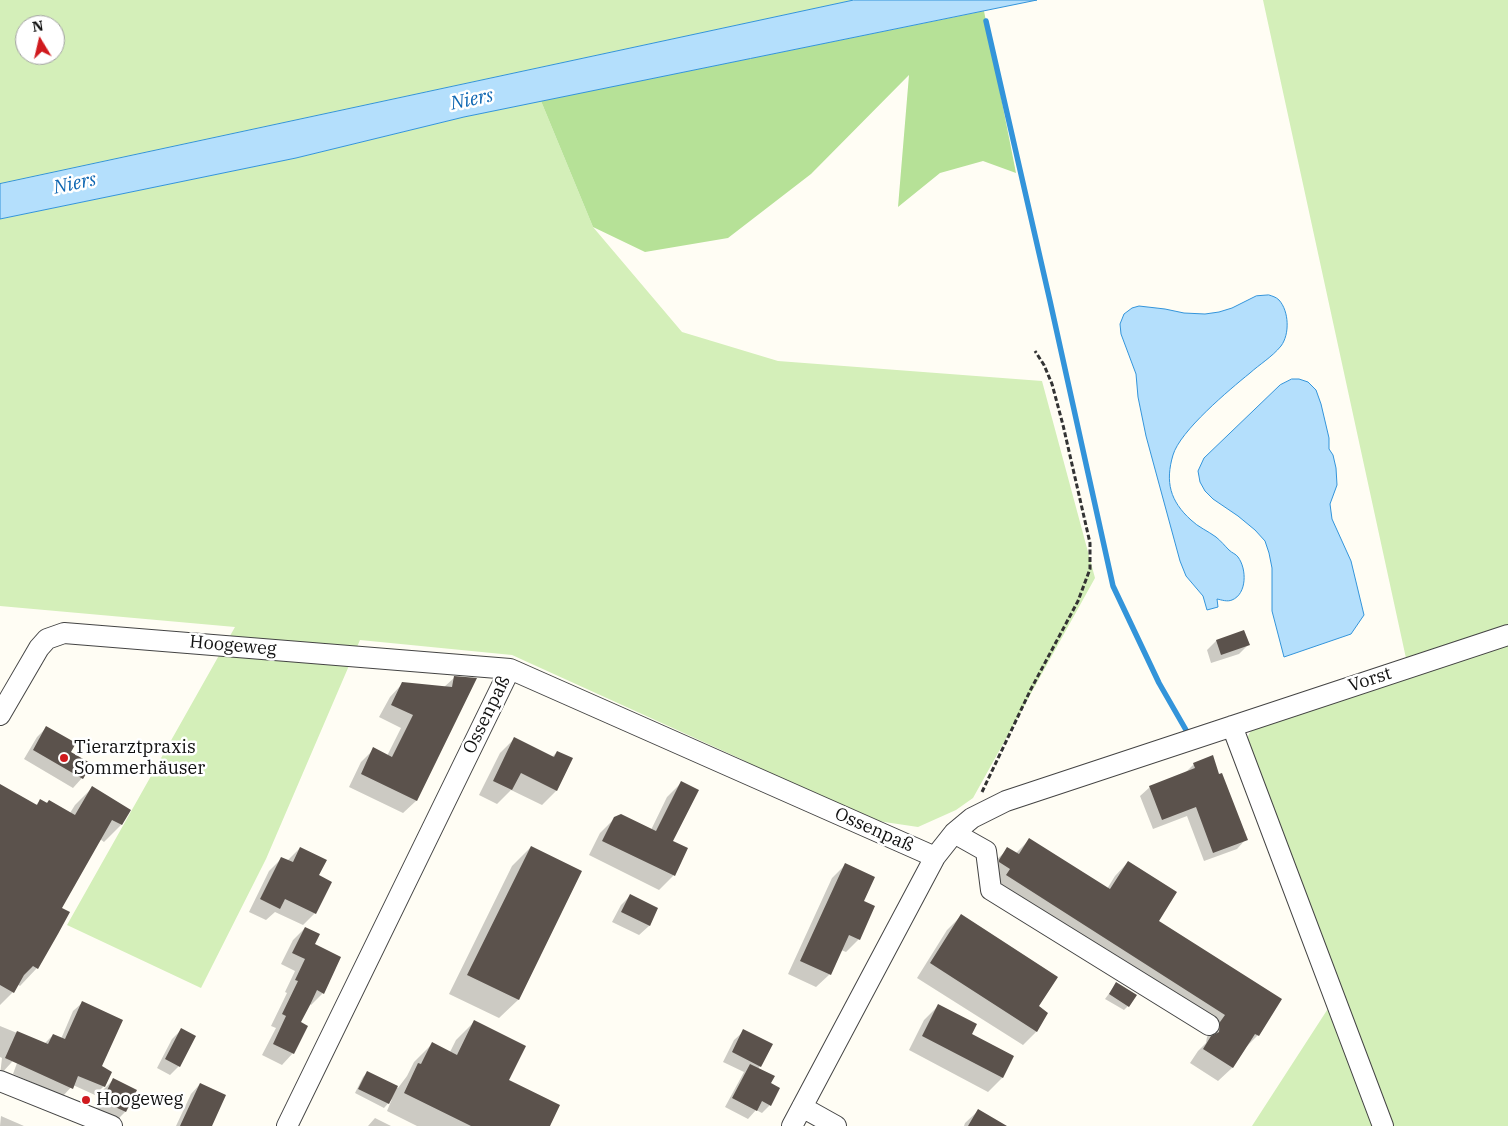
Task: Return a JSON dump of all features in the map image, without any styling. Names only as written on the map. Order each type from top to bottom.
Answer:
[{"type":"street","name":"Hoogeweg","points":[[0,715],[39,648],[47,639],[64,633],[510,669]]},
{"type":"street","name":"Vorst","points":[[1232,726],[1508,635]]},
{"type":"street","name":"Ossenpaß","points":[[287,1126],[510,669],[935,857]]},
{"type":"street","name":"Ossenpaß","points":[[792,1126],[935,857],[954,833],[972,818],[1006,801],[1232,726]]},
{"type":"street","points":[[1232,726],[1383,1126]]},
{"type":"street","points":[[954,833],[986,851],[991,890],[1208,1025]]},
{"type":"street","points":[[0,1081],[112,1126]]},
{"type":"street","points":[[802,1107],[836,1126]]},
{"type":"path","points":[[972,818],[984,788],[1031,689],[1078,601],[1090,569],[1090,543],[1063,425],[1052,384],[1044,365],[1035,352]]},
{"type":"green space","points":[[0,0],[854,0],[0,184]]},
{"type":"green space","points":[[1263,0],[1508,0],[1508,1126],[1389,1126],[1246,742],[1255,725],[1409,672]]},
{"type":"green space","points":[[984,11],[1016,173],[983,161],[940,173],[898,207],[909,75],[811,174],[728,238],[645,252],[593,227],[541,101]]},
{"type":"green space","points":[[541,101],[593,227],[682,332],[778,361],[1042,381],[1095,578],[973,798],[956,810],[918,827],[844,816],[741,759],[512,655],[360,640],[266,859],[201,988],[67,925],[235,627],[0,606],[0,219],[296,158],[464,117]]},
{"type":"green space","points":[[1331,1004],[1378,1126],[1252,1126]]},
{"type":"water","name":"Niers","points":[[854,0],[1037,0],[464,117],[296,158],[0,219],[0,184]]},
{"type":"water","points":[[1269,295],[1279,300],[1285,310],[1287,329],[1284,341],[1274,354],[1206,411],[1185,434],[1173,455],[1169,474],[1171,491],[1178,506],[1194,522],[1216,537],[1237,556],[1243,568],[1243,587],[1237,597],[1228,601],[1217,599],[1218,607],[1207,610],[1203,596],[1186,576],[1180,561],[1146,436],[1138,397],[1136,374],[1121,334],[1120,324],[1124,314],[1132,308],[1139,306],[1184,313],[1205,314],[1232,308],[1256,296]]},
{"type":"water","points":[[1292,379],[1308,382],[1316,390],[1321,404],[1329,438],[1329,449],[1333,455],[1336,468],[1337,485],[1330,504],[1332,519],[1351,561],[1364,615],[1351,634],[1284,657],[1272,611],[1272,568],[1265,541],[1255,530],[1205,491],[1200,482],[1198,471],[1204,458],[1280,385]]},
{"type":"building","points":[[1244,630],[1250,645],[1221,655],[1216,640]]},
{"type":"building","points":[[454,676],[477,678],[417,801],[361,774],[373,747],[392,757],[413,715],[391,705],[402,682],[452,687]]},
{"type":"building","name":"Tierarztpraxis Sommerhäuser","points":[[46,726],[76,743],[71,752],[92,764],[83,779],[33,750]]},
{"type":"building","points":[[514,737],[554,757],[557,751],[573,758],[557,791],[521,773],[512,790],[493,781]]},
{"type":"building","points":[[1213,755],[1219,774],[1222,773],[1248,840],[1213,853],[1196,807],[1162,820],[1149,786],[1195,768],[1193,763]]},
{"type":"building","points":[[681,781],[699,790],[673,841],[688,848],[675,876],[602,841],[614,817],[621,814],[656,831]]},
{"type":"building","points":[[0,784],[37,805],[40,799],[47,803],[49,800],[75,815],[92,786],[131,810],[122,825],[112,820],[62,908],[70,912],[58,934],[38,969],[33,966],[24,975],[14,993],[0,985]]},
{"type":"building","points":[[1029,838],[1110,889],[1128,861],[1177,892],[1159,921],[1282,999],[1259,1036],[1255,1034],[1233,1068],[1203,1049],[1211,1036],[1219,1032],[1220,1022],[1225,1015],[1006,875],[1010,869],[999,862],[999,860],[1007,847],[1019,854]]},
{"type":"building","points":[[531,846],[582,871],[519,1000],[467,975]]},
{"type":"building","points":[[300,847],[327,860],[319,875],[332,882],[316,914],[285,899],[280,909],[260,899],[281,857],[293,862]]},
{"type":"building","points":[[845,863],[875,877],[864,901],[875,906],[860,940],[849,935],[831,975],[800,961]]},
{"type":"building","points":[[630,894],[658,908],[650,926],[621,912]]},
{"type":"building","points":[[961,914],[1058,977],[1039,1006],[1048,1013],[1037,1032],[930,963]]},
{"type":"building","points":[[305,927],[320,934],[315,944],[341,957],[324,994],[317,990],[301,1022],[308,1026],[294,1054],[273,1044],[286,1016],[282,1014],[298,981],[295,980],[305,959],[292,953]]},
{"type":"building","points":[[1116,982],[1137,995],[1129,1007],[1109,994]]},
{"type":"building","points":[[82,1001],[123,1020],[102,1066],[112,1072],[105,1087],[78,1076],[73,1089],[5,1058],[17,1031],[48,1044],[53,1034],[65,1039]]},
{"type":"building","points":[[938,1004],[977,1024],[972,1034],[1014,1056],[1003,1078],[922,1036]]},
{"type":"building","points":[[474,1020],[526,1046],[509,1080],[560,1105],[550,1126],[471,1126],[404,1093],[418,1063],[421,1064],[432,1042],[457,1055]]},
{"type":"building","points":[[181,1028],[196,1036],[180,1067],[165,1059]]},
{"type":"building","points":[[743,1029],[773,1044],[761,1067],[732,1052]]},
{"type":"building","points":[[750,1064],[775,1076],[771,1083],[780,1088],[771,1106],[762,1101],[757,1111],[732,1098]]},
{"type":"building","points":[[367,1071],[398,1086],[389,1104],[358,1089]]},
{"type":"building","points":[[113,1078],[137,1090],[126,1112],[102,1101]]},
{"type":"building","points":[[200,1083],[226,1095],[212,1126],[180,1126]]},
{"type":"building","points":[[978,1109],[1007,1126],[968,1126]]},
{"type":"waterway","points":[[986,21],[1113,586],[1159,683],[1186,730]]},
{"type":"place","name":"Tierarztpraxis Sommerhäuser","points":[[64,758]]},
{"type":"place","name":"Hoogeweg","points":[[86,1100]]}]
